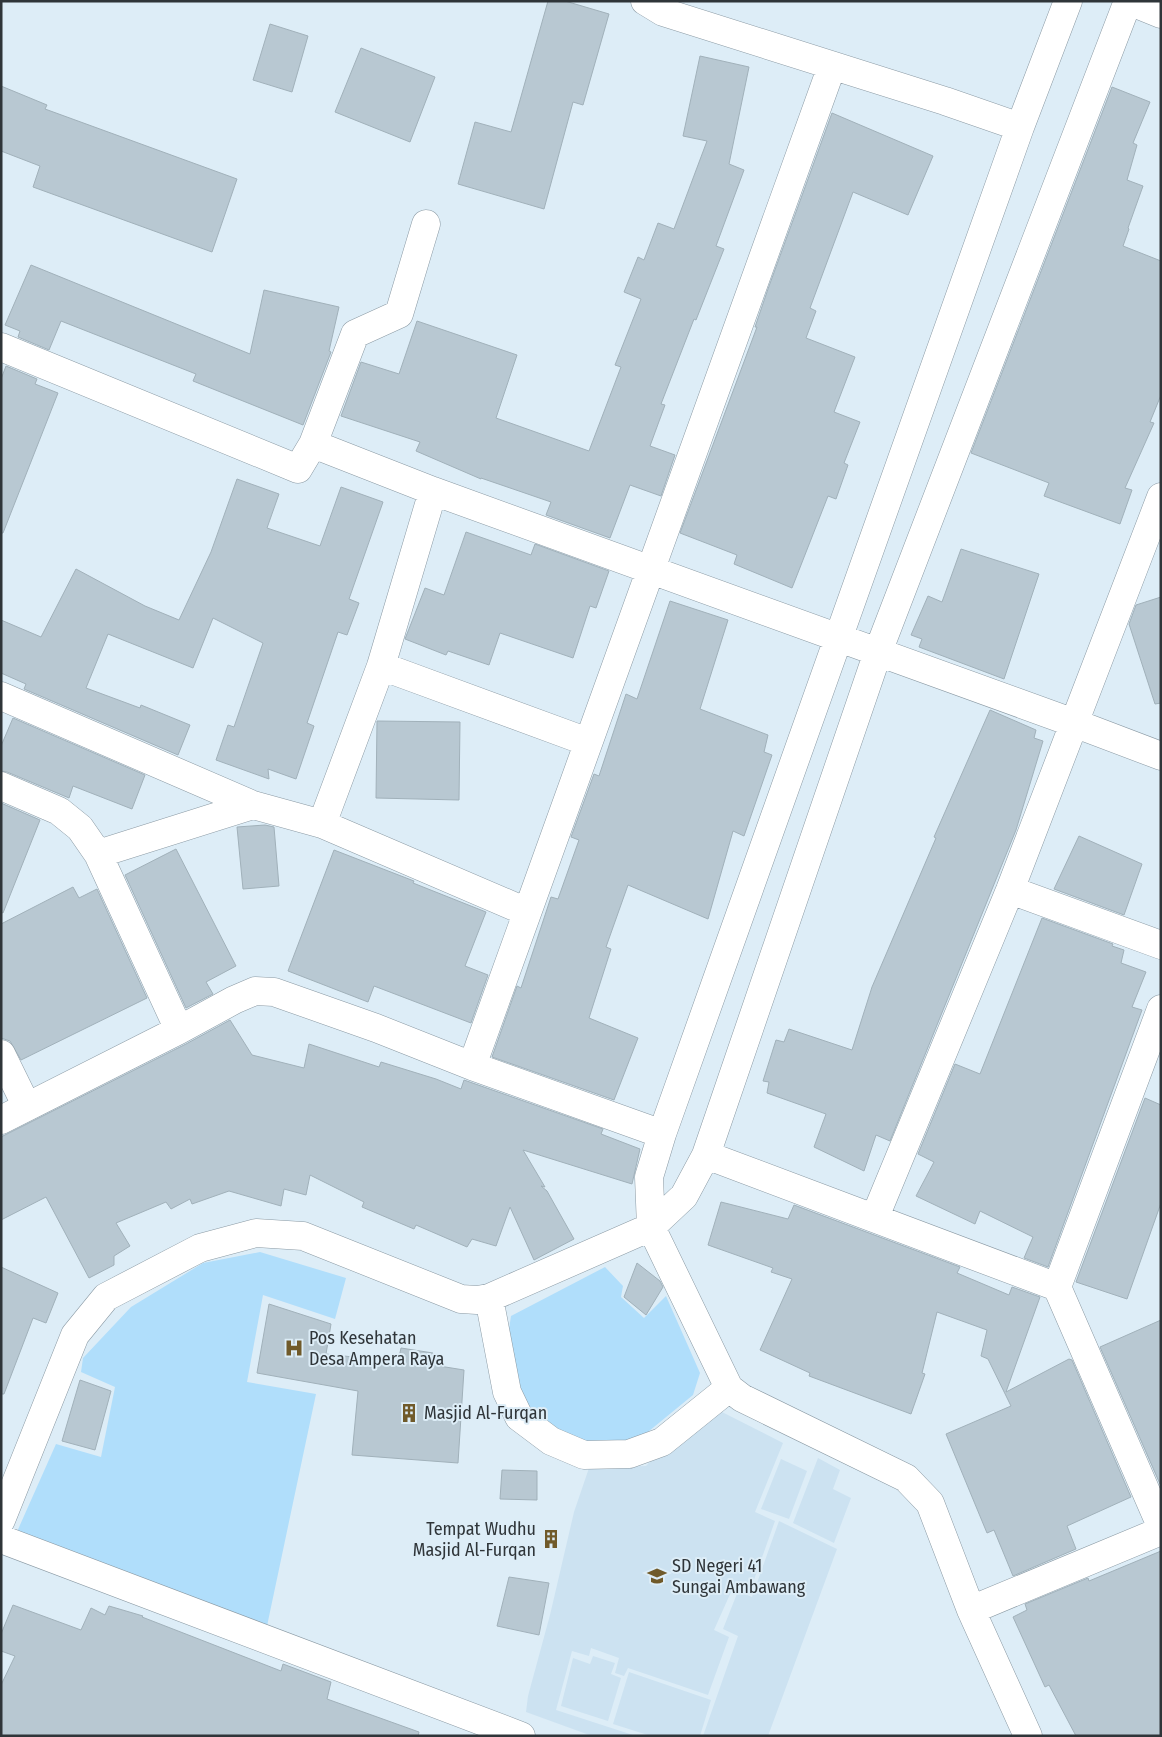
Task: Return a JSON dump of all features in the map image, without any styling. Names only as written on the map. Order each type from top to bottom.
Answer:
[{"type":"street","points":[[645,1],[663,12],[945,101],[1020,127]]},
{"type":"street","points":[[1028,1736],[971,1610],[930,1503],[906,1478],[742,1398],[729,1388],[651,1227],[649,1177],[662,1134],[838,637],[1020,127],[1068,1]]},
{"type":"street","points":[[1,1520],[74,1336],[106,1297],[200,1248],[256,1234],[303,1236],[461,1299],[477,1300],[489,1298],[651,1227],[684,1196],[706,1155],[878,652],[1128,1],[1161,14]]},
{"type":"street","points":[[472,1066],[832,66]]},
{"type":"street","points":[[1,347],[298,469],[313,444],[355,334],[399,314],[426,224]]},
{"type":"street","points":[[313,444],[433,491],[1161,756]]},
{"type":"street","points":[[322,824],[381,666],[433,491]]},
{"type":"street","points":[[875,1217],[1010,890],[1158,509]]},
{"type":"street","points":[[381,666],[588,742]]},
{"type":"street","points":[[1,696],[253,805],[322,824],[527,912]]},
{"type":"street","points":[[1,786],[59,811],[80,828],[98,854],[179,1030]]},
{"type":"street","points":[[98,854],[253,805]]},
{"type":"street","points":[[1010,890],[1161,945]]},
{"type":"street","points":[[1,1120],[254,991],[274,992],[662,1134]]},
{"type":"street","points":[[1161,1009],[1057,1287],[1161,1526]]},
{"type":"street","points":[[1,1054],[27,1107]]},
{"type":"street","points":[[706,1155],[1057,1287]]},
{"type":"street","points":[[489,1298],[507,1392],[519,1417],[551,1441],[584,1455],[629,1454],[662,1442],[729,1388]]},
{"type":"street","points":[[971,1610],[1161,1531]]},
{"type":"street","points":[[1,1539],[521,1736]]},
{"type":"shaded area","points":[[260,1252],[346,1278],[335,1319],[263,1295],[247,1382],[316,1394],[267,1626],[16,1534],[56,1444],[101,1457],[115,1387],[81,1372],[83,1358],[131,1307],[203,1263]]},
{"type":"shaded area","points":[[605,1267],[623,1286],[621,1297],[644,1318],[666,1296],[700,1373],[693,1395],[632,1445],[570,1441],[523,1407],[506,1349],[511,1316]]},
{"type":"shaded area","name":"SD Negeri 41 Sungai Ambawang","points":[[720,1411],[783,1443],[755,1512],[775,1521],[750,1591],[735,1583],[714,1630],[729,1637],[708,1695],[628,1668],[624,1676],[615,1673],[619,1658],[591,1648],[589,1656],[572,1651],[556,1710],[636,1736],[592,1736],[526,1712],[528,1696],[550,1615],[574,1512],[589,1468],[646,1466],[675,1436]]},
{"type":"shaded area","name":"SD Negeri 41 Sungai Ambawang","points":[[818,1458],[840,1470],[833,1489],[851,1498],[834,1543],[793,1523]]},
{"type":"shaded area","name":"SD Negeri 41 Sungai Ambawang","points":[[781,1459],[807,1471],[789,1519],[761,1509]]},
{"type":"shaded area","name":"SD Negeri 41 Sungai Ambawang","points":[[779,1521],[837,1549],[768,1736],[703,1736],[738,1636],[723,1629],[738,1591],[752,1597]]},
{"type":"shaded area","points":[[593,1656],[615,1663],[611,1674],[621,1678],[608,1721],[561,1706],[573,1658],[590,1664]]},
{"type":"shaded area","points":[[629,1672],[711,1700],[700,1736],[651,1736],[613,1724]]},
{"type":"building","points":[[548,1],[565,1],[609,14],[583,105],[573,102],[544,209],[458,184],[475,122],[511,132]]},
{"type":"building","points":[[270,24],[308,36],[292,92],[253,80]]},
{"type":"building","points":[[361,48],[435,77],[410,142],[335,112]]},
{"type":"building","points":[[700,56],[749,67],[729,164],[744,170],[716,246],[724,249],[661,404],[665,405],[650,446],[675,455],[661,496],[630,485],[610,538],[546,515],[551,502],[481,479],[416,451],[420,442],[341,416],[361,362],[399,374],[417,321],[517,355],[496,418],[589,451],[621,367],[615,365],[641,299],[624,292],[638,257],[644,260],[658,223],[674,229],[707,141],[683,136]]},
{"type":"building","points":[[1,86],[47,105],[45,109],[237,179],[212,252],[33,187],[40,166],[1,151]]},
{"type":"building","points":[[1112,87],[1150,102],[1133,143],[1137,145],[1127,180],[1143,186],[1123,246],[1161,261],[1161,395],[1150,422],[1154,423],[1125,488],[1132,490],[1120,524],[1044,496],[1049,483],[971,453]]},
{"type":"building","points":[[832,113],[933,156],[908,215],[853,192],[810,308],[816,311],[806,338],[855,357],[834,412],[860,422],[844,463],[848,465],[836,499],[828,496],[792,588],[734,564],[737,555],[680,533],[757,327],[755,327],[768,289]]},
{"type":"building","points":[[31,265],[250,354],[264,290],[339,307],[329,351],[331,352],[303,425],[193,381],[196,374],[61,321],[49,350],[18,337],[20,331],[5,325]]},
{"type":"building","points":[[6,366],[37,379],[35,384],[58,393],[3,533],[1,533],[1,379]]},
{"type":"building","points":[[237,479],[279,494],[267,528],[320,546],[341,487],[383,502],[349,599],[359,603],[347,635],[338,632],[307,723],[314,726],[296,779],[268,769],[269,779],[216,760],[228,725],[234,727],[263,643],[213,618],[193,668],[108,634],[86,688],[140,708],[141,705],[190,725],[178,755],[24,689],[26,684],[1,673],[1,620],[41,637],[76,569],[145,606],[179,620],[211,552]]},
{"type":"building","points":[[466,532],[531,555],[535,544],[609,571],[596,608],[590,606],[573,658],[500,633],[489,665],[448,651],[446,655],[405,639],[425,588],[444,595]]},
{"type":"building","points":[[961,549],[1039,574],[1004,679],[919,647],[922,639],[911,635],[928,596],[942,602]]},
{"type":"building","points":[[1161,597],[1161,703],[1155,704],[1129,624],[1136,605]]},
{"type":"building","points":[[670,601],[728,620],[700,709],[768,735],[764,752],[772,755],[744,836],[733,831],[708,919],[628,885],[606,947],[611,949],[589,1018],[638,1038],[614,1100],[492,1057],[517,986],[521,988],[551,897],[558,899],[579,840],[571,837],[594,774],[599,776],[626,694],[637,699]]},
{"type":"building","points":[[990,710],[1036,730],[1034,738],[1043,741],[1016,830],[890,1141],[876,1135],[864,1171],[814,1147],[826,1114],[767,1093],[769,1082],[763,1081],[776,1040],[784,1042],[789,1029],[852,1050],[872,987],[936,838],[934,837]]},
{"type":"building","points":[[13,718],[145,775],[132,809],[73,786],[69,798],[1,771],[1,746]]},
{"type":"building","points":[[377,721],[460,722],[459,800],[376,798]]},
{"type":"building","points":[[1,803],[40,820],[3,913],[1,912]]},
{"type":"building","points":[[265,825],[274,827],[279,886],[243,889],[237,827]]},
{"type":"building","points":[[1079,836],[1142,864],[1124,915],[1054,889]]},
{"type":"building","points":[[176,849],[236,966],[206,982],[213,994],[186,1008],[125,875]]},
{"type":"building","points":[[334,850],[414,881],[413,883],[486,912],[465,966],[488,975],[471,1023],[374,986],[368,1002],[288,971]]},
{"type":"building","points":[[73,887],[79,898],[97,889],[147,998],[21,1060],[10,1041],[1,1038],[1,924]]},
{"type":"building","points":[[1042,918],[1113,944],[1112,946],[1124,950],[1121,963],[1146,972],[1132,1007],[1142,1010],[1048,1267],[1024,1258],[1033,1237],[980,1211],[975,1224],[916,1196],[934,1162],[918,1154],[955,1064],[980,1074]]},
{"type":"building","points":[[230,1020],[252,1055],[304,1068],[309,1044],[379,1067],[381,1062],[461,1089],[464,1080],[603,1129],[601,1134],[640,1149],[632,1184],[523,1150],[545,1187],[541,1186],[547,1191],[574,1239],[534,1260],[510,1207],[496,1246],[472,1239],[467,1247],[416,1225],[414,1229],[362,1207],[364,1202],[310,1175],[306,1195],[284,1189],[281,1206],[229,1191],[192,1204],[190,1199],[171,1209],[166,1202],[116,1223],[130,1246],[114,1256],[114,1265],[89,1278],[46,1197],[1,1220],[1,1137]]},
{"type":"building","points":[[1145,1098],[1161,1105],[1161,1203],[1127,1299],[1076,1282]]},
{"type":"building","points":[[721,1202],[788,1219],[794,1205],[960,1267],[957,1273],[1009,1295],[1012,1287],[1040,1297],[1006,1392],[1069,1359],[1072,1360],[1131,1497],[1067,1526],[1076,1549],[1013,1576],[994,1530],[987,1533],[946,1434],[1011,1406],[988,1359],[981,1356],[987,1330],[937,1312],[922,1373],[925,1374],[911,1414],[809,1376],[810,1373],[760,1350],[792,1279],[771,1272],[773,1268],[708,1245]]},
{"type":"building","points":[[637,1263],[660,1281],[663,1287],[646,1315],[624,1297]]},
{"type":"building","points":[[1,1267],[58,1293],[46,1323],[33,1318],[4,1394],[1,1394]]},
{"type":"building","name":"Masjid Al-Furqan","points":[[269,1304],[331,1324],[326,1354],[398,1362],[401,1348],[433,1353],[433,1365],[464,1370],[458,1463],[352,1455],[358,1391],[257,1373]]},
{"type":"building","points":[[1161,1320],[1161,1484],[1160,1484],[1100,1347]]},
{"type":"building","points":[[80,1380],[111,1391],[95,1450],[62,1441]]},
{"type":"building","points":[[502,1470],[537,1471],[537,1500],[500,1499]]},
{"type":"building","points":[[1161,1551],[1161,1736],[1076,1736],[1049,1685],[1045,1687],[1013,1617],[1027,1610],[1025,1604],[1088,1578],[1089,1581]]},
{"type":"building","points":[[509,1577],[549,1583],[539,1635],[497,1626]]},
{"type":"building","points":[[13,1605],[81,1630],[91,1608],[105,1615],[109,1606],[143,1616],[281,1671],[283,1664],[331,1682],[327,1699],[419,1732],[418,1736],[1,1736],[1,1685],[15,1656],[1,1651],[1,1634]]},
{"type":"place","name":"Pos Kesehatan Desa Ampera Raya","points":[[294,1348]]},
{"type":"place","name":"Masjid Al-Furqan","points":[[409,1413]]},
{"type":"place","name":"Tempat Wudhu Masjid Al-Furqan","points":[[551,1539]]},
{"type":"place","name":"SD Negeri 41 Sungai Ambawang","points":[[657,1576]]}]
